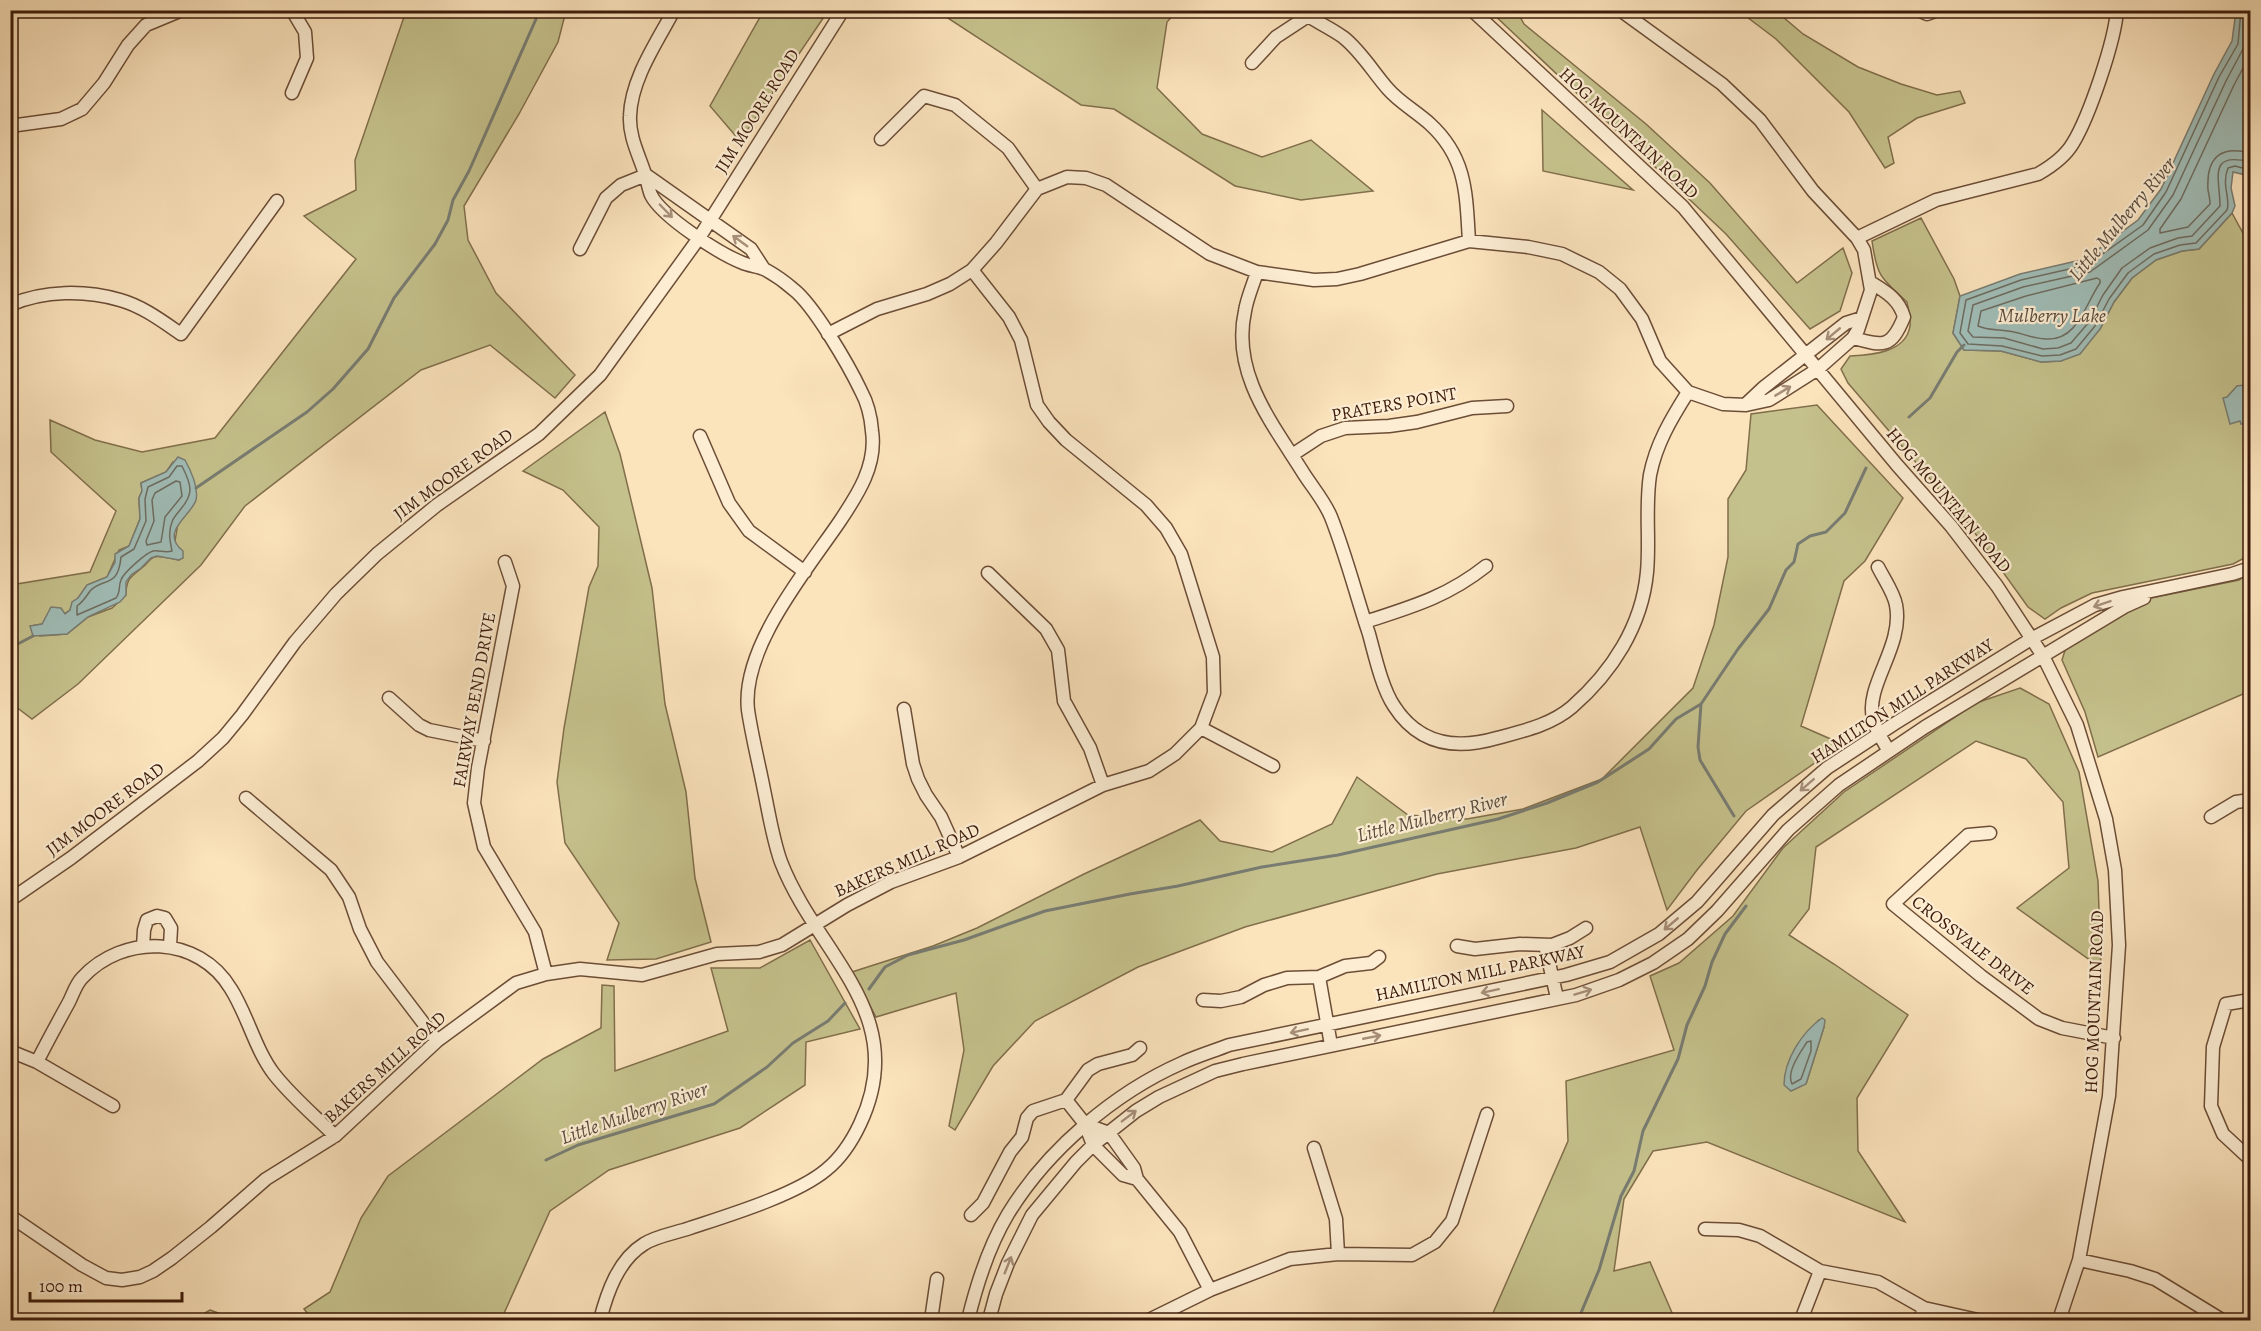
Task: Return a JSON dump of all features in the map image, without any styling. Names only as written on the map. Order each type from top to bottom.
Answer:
[{"type":"street","points":[[10,126],[61,119],[82,109],[105,83],[128,45],[146,25],[182,10]]},
{"type":"street","points":[[292,10],[305,32],[307,58],[292,93]]},
{"type":"street","points":[[600,1320],[607,1293],[622,1266],[644,1243],[732,1214],[807,1184],[828,1168],[851,1142],[863,1118],[874,1081],[875,1046],[867,1011],[842,967],[814,925],[782,864],[775,842],[748,706],[749,677],[754,656],[774,619],[852,503],[865,479],[872,456],[872,431],[864,395],[828,334],[798,292],[764,269],[742,263],[699,238],[669,216],[651,195],[633,141],[630,114],[638,79],[674,10]]},
{"type":"street","name":"JIM MOORE ROAD","points":[[10,900],[71,858],[223,738],[295,642],[336,594],[377,554],[437,505],[538,434],[600,375],[699,238],[843,10]]},
{"type":"street","name":"HOG MOUNTAIN ROAD","points":[[1472,10],[1683,207],[1897,465],[1952,526],[1997,586],[2043,657],[2077,725],[2106,819],[2115,870],[2119,945],[2109,1096],[2079,1260],[2059,1320]]},
{"type":"street","points":[[828,334],[877,309],[935,291],[972,270],[996,243],[1037,189],[1067,177],[1086,178],[1106,185],[1210,254],[1257,272],[1314,280],[1337,279],[1469,241],[1562,254],[1599,272],[1620,289],[1642,319],[1660,361],[1688,392],[1723,404],[1746,405],[1769,400],[1818,369],[1854,338],[1871,290],[1864,250],[1857,238],[1813,190],[1760,120],[1722,84],[1620,10]]},
{"type":"street","points":[[1918,10],[1927,14],[1938,10]]},
{"type":"street","points":[[1857,238],[1936,200],[2038,174],[2052,165],[2072,144],[2081,126],[2108,51],[2117,10]]},
{"type":"street","points":[[1252,63],[1276,37],[1308,16],[1344,38],[1371,66],[1389,91],[1410,106],[1447,141],[1460,167],[1465,189],[1469,241]]},
{"type":"street","points":[[880,139],[924,96],[955,105],[1008,148],[1037,189]]},
{"type":"street","points":[[646,175],[752,249],[764,269]]},
{"type":"street","points":[[580,249],[606,198],[621,185],[646,175]]},
{"type":"street","points":[[10,305],[20,300],[60,293],[90,294],[121,300],[151,313],[181,334],[278,201]]},
{"type":"street","name":"BAKERS MILL ROAD","points":[[10,1216],[82,1265],[106,1278],[122,1280],[140,1277],[172,1258],[266,1179],[335,1136],[436,1041],[516,983],[546,974],[580,969],[642,975],[717,954],[759,952],[782,945],[847,905],[891,882],[959,857],[1102,785],[1149,771],[1175,754],[1201,728],[1214,693],[1213,657],[1181,554],[1166,528],[1146,505],[1066,440],[1048,422],[1038,405],[1021,340],[1009,317],[972,270]]},
{"type":"street","points":[[1257,272],[1244,312],[1241,346],[1246,372],[1257,400],[1329,512],[1393,706],[1412,727],[1430,739],[1443,744],[1463,745],[1484,742],[1540,726],[1570,709],[1597,682],[1624,646],[1641,609],[1646,582],[1650,477],[1659,443],[1688,392]]},
{"type":"street","points":[[1854,338],[1878,345],[1885,343],[1894,336],[1904,317],[1901,305],[1870,282]]},
{"type":"street","points":[[1746,405],[1763,388],[1829,339],[1846,323],[1862,318]]},
{"type":"street","name":"PRATERS POINT","points":[[1292,454],[1321,436],[1345,428],[1399,425],[1472,408],[1507,406]]},
{"type":"street","points":[[700,436],[729,503],[749,531],[805,572]]},
{"type":"street","name":"FAIRWAY BEND DRIVE","points":[[505,562],[513,586],[474,803],[484,847],[535,932],[546,974]]},
{"type":"street","points":[[1365,622],[1433,600],[1467,581],[1486,566]]},
{"type":"street","points":[[1878,567],[1896,605],[1896,634],[1875,692],[1872,716],[1878,734],[1889,752]]},
{"type":"street","name":"HAMILTON MILL PARKWAY","points":[[968,1320],[978,1282],[1008,1215],[1044,1166],[1085,1124],[1141,1086],[1181,1063],[1229,1045],[1552,978],[1610,962],[1659,934],[1696,903],[1773,815],[1827,768],[2031,639],[2095,605],[2250,568]]},
{"type":"street","points":[[988,573],[1046,629],[1058,650],[1064,701],[1090,748],[1102,785]]},
{"type":"street","name":"HAMILTON MILL PARKWAY","points":[[989,1320],[1008,1263],[1032,1215],[1093,1145],[1159,1097],[1215,1071],[1576,994],[1619,980],[1653,963],[1688,939],[1717,911],[1788,830],[1839,785],[2124,607],[2159,591]]},
{"type":"street","points":[[389,698],[419,725],[429,730],[484,741]]},
{"type":"street","points":[[904,710],[913,764],[918,779],[941,817],[959,857]]},
{"type":"street","points":[[1201,728],[1273,766]]},
{"type":"street","points":[[246,798],[331,870],[349,897],[360,930],[377,962],[436,1041]]},
{"type":"street","points":[[2211,817],[2236,802],[2250,800]]},
{"type":"street","name":"CROSSVALE DRIVE","points":[[1990,833],[1968,835],[1893,904],[2038,1019],[2062,1028],[2114,1038]]},
{"type":"street","points":[[143,947],[147,920],[157,916],[165,918],[171,928],[170,946]]},
{"type":"street","points":[[1457,946],[1475,949],[1520,944],[1552,945],[1570,939],[1587,928]]},
{"type":"street","points":[[1545,945],[1557,998]]},
{"type":"street","points":[[37,1062],[81,978],[106,958],[132,947],[170,946],[198,957],[216,970],[231,988],[250,1031],[274,1074],[335,1136]]},
{"type":"street","points":[[1203,1000],[1221,1001],[1241,997],[1264,985],[1287,978],[1319,977],[1345,966],[1371,963],[1379,957]]},
{"type":"street","points":[[1319,977],[1331,1045]]},
{"type":"street","points":[[2250,1000],[2226,1004],[2213,1047],[2211,1106],[2223,1134],[2250,1159]]},
{"type":"street","points":[[971,1215],[983,1203],[1010,1152],[1022,1137],[1027,1118],[1033,1111],[1066,1100],[1088,1070],[1098,1064],[1132,1055],[1140,1048]]},
{"type":"street","points":[[10,1051],[37,1062],[113,1106]]},
{"type":"street","points":[[1066,1100],[1085,1124],[1093,1145],[1123,1174],[1137,1179]]},
{"type":"street","points":[[1149,1320],[1210,1290],[1290,1259],[1338,1254],[1412,1255],[1435,1242],[1452,1221],[1487,1114]]},
{"type":"street","points":[[1085,1124],[1109,1133],[1134,1168],[1137,1179],[1180,1232],[1210,1290]]},
{"type":"street","points":[[1314,1148],[1336,1219],[1338,1254]]},
{"type":"street","points":[[1705,1229],[1739,1230],[1760,1236],[1820,1270],[1878,1282],[1922,1314],[1978,1320]]},
{"type":"street","points":[[2079,1260],[2155,1279],[2222,1320]]},
{"type":"street","points":[[1801,1320],[1820,1270]]},
{"type":"street","points":[[931,1320],[937,1279]]},
{"type":"shaded area","points":[[764,10],[828,11],[740,141],[710,106]]},
{"type":"shaded area","points":[[406,11],[566,11],[558,42],[519,114],[464,206],[468,240],[496,293],[575,375],[555,398],[490,345],[421,370],[245,506],[201,565],[78,684],[32,719],[11,703],[10,619],[17,584],[90,572],[116,511],[51,452],[50,420],[95,440],[142,452],[215,438],[356,259],[304,216],[356,190],[355,160]],"holes":[[[173,462],[195,502],[178,523],[175,541],[179,560],[160,556],[152,558],[130,578],[126,595],[112,608],[88,617],[67,634],[40,636],[31,626],[42,624],[64,614],[70,610],[87,585],[107,577],[119,550],[129,546],[140,519],[141,483],[166,472]]]},
{"type":"shaded area","points":[[937,11],[1177,11],[1167,22],[1157,88],[1202,134],[1262,157],[1311,140],[1373,191],[1301,200],[1235,186],[1114,109],[1081,105]]},
{"type":"shaded area","points":[[1490,11],[1517,11],[1524,24],[1646,124],[1710,183],[1797,283],[1843,248],[1852,273],[1840,311],[1810,329],[1726,234]]},
{"type":"shaded area","points":[[1739,11],[1776,11],[1803,34],[1858,67],[1937,95],[1960,91],[1965,103],[1917,118],[1888,137],[1894,163],[1885,168],[1849,112],[1776,39]]},
{"type":"shaded area","points":[[1542,110],[1633,190],[1543,171]]},
{"type":"shaded area","points":[[2232,213],[2250,246],[2250,555],[2233,564],[2092,593],[2061,608],[2045,619],[2028,607],[1967,522],[1848,383],[1841,369],[1850,356],[1868,355],[1895,347],[1907,335],[1910,326],[1907,302],[1878,270],[1872,241],[1921,218],[1954,279],[1960,296],[1953,333],[1964,350],[2001,351],[2041,362],[2061,361],[2100,329],[2114,302],[2132,278],[2156,260],[2182,251],[2199,249]]},
{"type":"shaded area","points":[[1817,405],[1903,498],[1865,561],[1844,581],[1801,726],[1842,744],[1746,811],[1667,910],[1640,827],[1576,848],[1437,874],[1245,927],[1138,967],[1035,1021],[993,1066],[955,1130],[949,1126],[964,1050],[956,993],[876,1017],[852,972],[933,946],[977,928],[1084,874],[1200,820],[1220,841],[1272,852],[1332,824],[1357,777],[1408,815],[1467,819],[1523,809],[1602,779],[1693,688],[1714,625],[1728,557],[1728,499],[1746,470],[1751,414]]},
{"type":"shaded area","points":[[605,412],[620,454],[652,588],[665,704],[686,792],[695,878],[711,942],[656,959],[607,960],[619,923],[565,843],[557,782],[564,728],[589,587],[598,566],[599,527],[563,490],[523,471]]},
{"type":"shaded area","points":[[2250,573],[2250,691],[2098,757],[2085,712],[2062,660],[2066,647],[2133,605],[2151,598],[2239,580]]},
{"type":"shaded area","points":[[2020,688],[2049,704],[2079,772],[2098,881],[2101,968],[2017,908],[2069,868],[2063,802],[2026,759],[1976,741],[1816,847],[1809,909],[1789,935],[1908,1015],[1857,1098],[1858,1151],[1905,1222],[1707,1142],[1653,1151],[1624,1199],[1614,1271],[1650,1262],[1673,1315],[1690,1320],[1490,1320],[1568,1141],[1566,1081],[1674,1050],[1650,976],[1679,963],[1733,916],[1783,848],[1844,792],[1976,703]],"holes":[[[1819,1020],[1824,1027],[1806,1084],[1817,1022]]]},
{"type":"shaded area","points":[[810,940],[860,1029],[806,1042],[805,1085],[740,1128],[609,1170],[550,1211],[501,1320],[313,1320],[304,1309],[330,1292],[361,1218],[388,1176],[543,1059],[601,1028],[602,985],[614,986],[615,1071],[728,1031],[711,968],[760,968]]},
{"type":"shaded area","points":[[210,1310],[237,1320],[192,1320]]},
{"type":"water","name":"Mulberry Lake","points":[[2236,11],[2250,11],[2250,176],[2233,172],[2231,188],[2235,206],[2232,213],[2199,249],[2182,251],[2156,260],[2132,278],[2114,302],[2100,329],[2080,354],[2061,361],[2041,362],[2001,351],[1964,350],[1953,333],[1960,296],[2020,274],[2085,259],[2138,220],[2161,189],[2214,74],[2232,41]]},
{"type":"water","points":[[2244,385],[2250,389],[2250,422],[2241,424],[2240,421],[2230,424],[2223,398],[2227,397],[2237,386]]},
{"type":"water","points":[[178,457],[185,460],[196,490],[196,500],[193,506],[175,531],[176,544],[183,551],[183,558],[179,560],[157,556],[151,558],[126,582],[126,595],[120,602],[88,617],[67,634],[33,636],[30,626],[42,624],[51,607],[61,608],[65,614],[87,585],[107,577],[115,562],[115,554],[129,546],[140,519],[141,483],[166,472]]},
{"type":"water","points":[[1822,1018],[1825,1020],[1824,1027],[1806,1084],[1791,1091],[1784,1085],[1787,1066],[1795,1047]]},
{"type":"waterway","points":[[196,488],[307,412],[333,389],[368,349],[394,298],[435,244],[448,220],[453,200],[469,171],[540,10]]},
{"type":"waterway","name":"Little Mulberry River","points":[[1909,417],[1930,398],[1957,352],[1964,345]]},
{"type":"waterway","name":"Little Mulberry River","points":[[869,989],[885,967],[908,955],[964,940],[1045,911],[1178,886],[1262,867],[1338,855],[1498,819],[1547,803],[1598,782],[1649,749],[1676,719],[1701,704],[1738,649],[1769,609],[1786,570],[1794,562],[1798,544],[1810,536],[1826,532],[1845,513],[1866,468]]},
{"type":"waterway","points":[[10,648],[33,636]]},
{"type":"waterway","points":[[1701,704],[1698,747],[1700,760],[1734,816]]},
{"type":"waterway","points":[[1578,1320],[1599,1270],[1621,1196],[1634,1171],[1643,1131],[1678,1059],[1687,1025],[1705,986],[1712,962],[1725,934],[1746,906]]},
{"type":"waterway","name":"Little Mulberry River","points":[[546,1160],[578,1145],[714,1104],[767,1067],[793,1043],[828,1021],[845,1003]]}]
